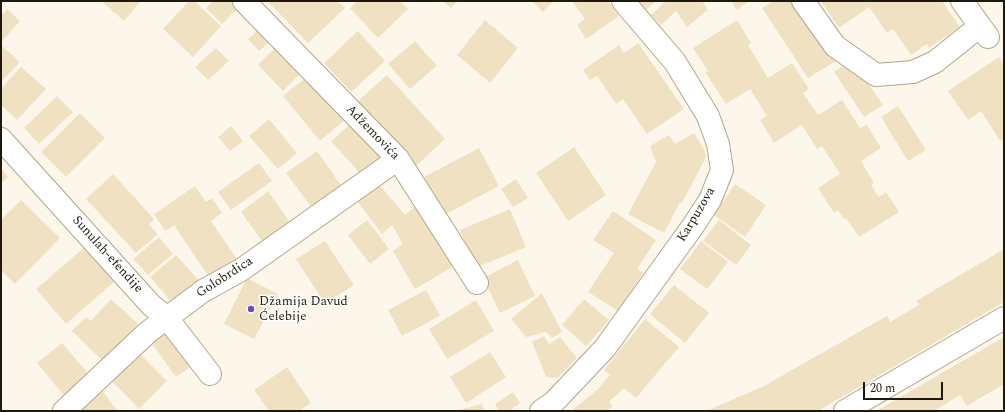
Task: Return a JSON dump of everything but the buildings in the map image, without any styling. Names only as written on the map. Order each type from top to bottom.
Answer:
[{"type":"street","name":"Adžemovića","points":[[244,1],[398,159],[477,284]]},
{"type":"street","name":"Karpuzova","points":[[541,411],[554,402],[605,348],[693,226],[710,200],[722,170],[718,144],[708,116],[675,62],[623,1]]},
{"type":"street","points":[[803,1],[835,46],[876,75],[913,72],[935,62],[984,31],[962,1]]},
{"type":"street","name":"Sunulah-efendije","points":[[1,139],[151,305],[166,318],[210,374]]},
{"type":"street","name":"Golobrdica","points":[[64,411],[148,332],[166,318],[203,291],[240,270],[398,159]]},
{"type":"street","points":[[845,411],[1004,318]]},
{"type":"place","name":"Džamija Davud Ćelebije","points":[[251,309]]}]
